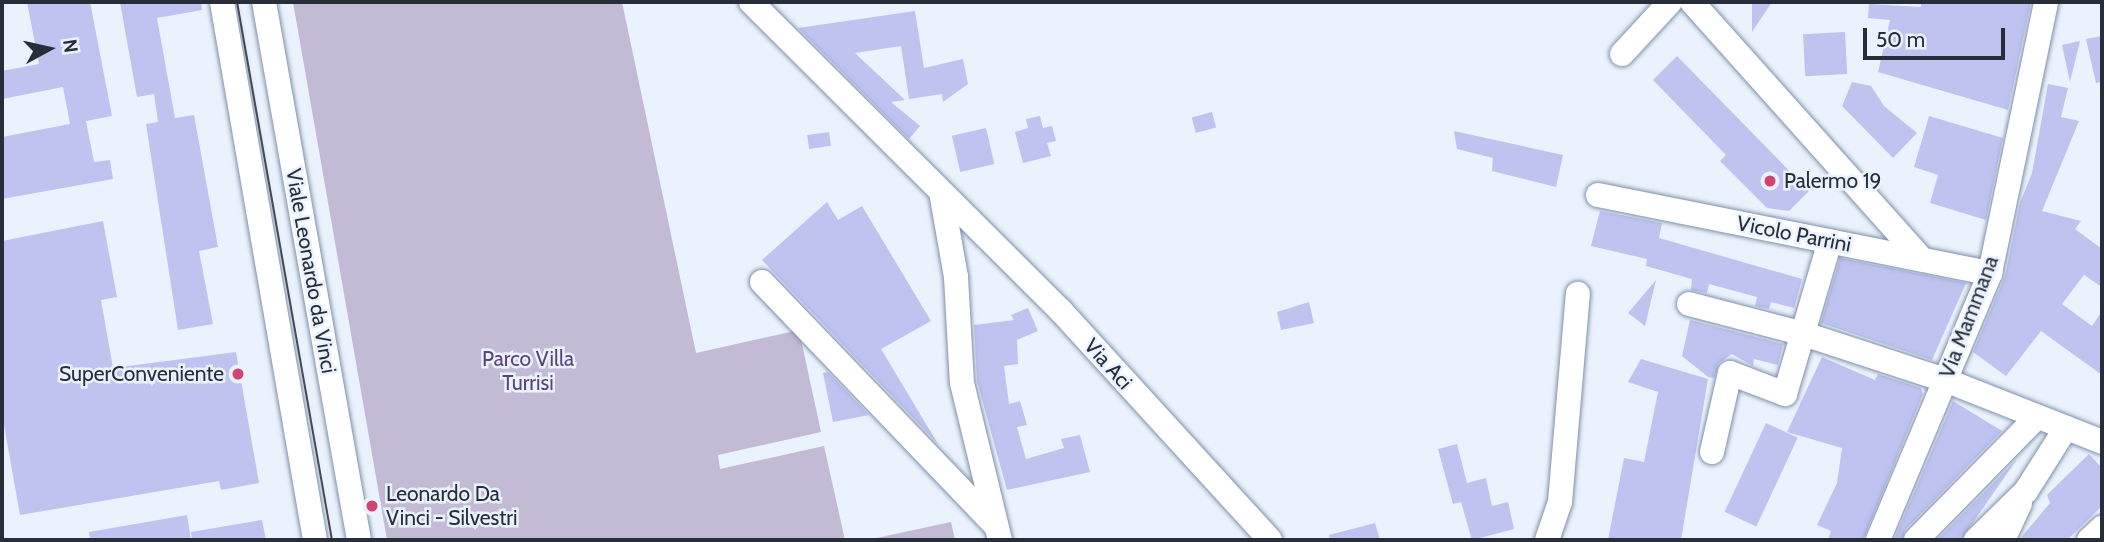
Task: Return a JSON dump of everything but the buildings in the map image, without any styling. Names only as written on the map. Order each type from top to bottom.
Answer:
[{"type":"street","name":"Viale Leonardo da Vinci","points":[[222,2],[315,540]]},
{"type":"street","name":"Viale Leonardo da Vinci","points":[[264,2],[359,540]]},
{"type":"street","name":"Via Aci","points":[[751,2],[1061,311],[1270,540]]},
{"type":"street","points":[[1622,54],[1670,2]]},
{"type":"street","points":[[1692,2],[1923,259]]},
{"type":"street","name":"Via Mammana","points":[[1878,540],[1990,273],[2046,2]]},
{"type":"street","points":[[941,192],[956,277],[962,383],[998,533]]},
{"type":"street","name":"Vicolo Parrini","points":[[1598,195],[1990,273]]},
{"type":"street","points":[[1713,452],[1730,373],[1785,394],[1830,241]]},
{"type":"street","points":[[762,282],[998,533]]},
{"type":"street","points":[[1547,540],[1560,502],[1578,294]]},
{"type":"street","points":[[1689,304],[1804,334],[1945,380],[2102,442]]},
{"type":"street","points":[[1916,540],[2037,416]]},
{"type":"street","points":[[2003,540],[2026,491],[2066,428]]},
{"type":"street","points":[[1976,540],[2026,491]]},
{"type":"street","points":[[2089,540],[2102,528]]},
{"type":"green space","name":"Parco Villa Turrisi","points":[[293,2],[622,2],[696,353],[799,330],[821,432],[718,455],[720,469],[824,446],[845,540],[387,540]]},
{"type":"green space","points":[[951,522],[955,540],[867,540]]},
{"type":"tram line","points":[[237,2],[332,540]]},
{"type":"place","name":"Palermo 19","points":[[1770,181]]},
{"type":"place","name":"SuperConveniente","points":[[238,374]]},
{"type":"place","name":"Leonardo Da Vinci - Silvestri","points":[[372,506]]}]
